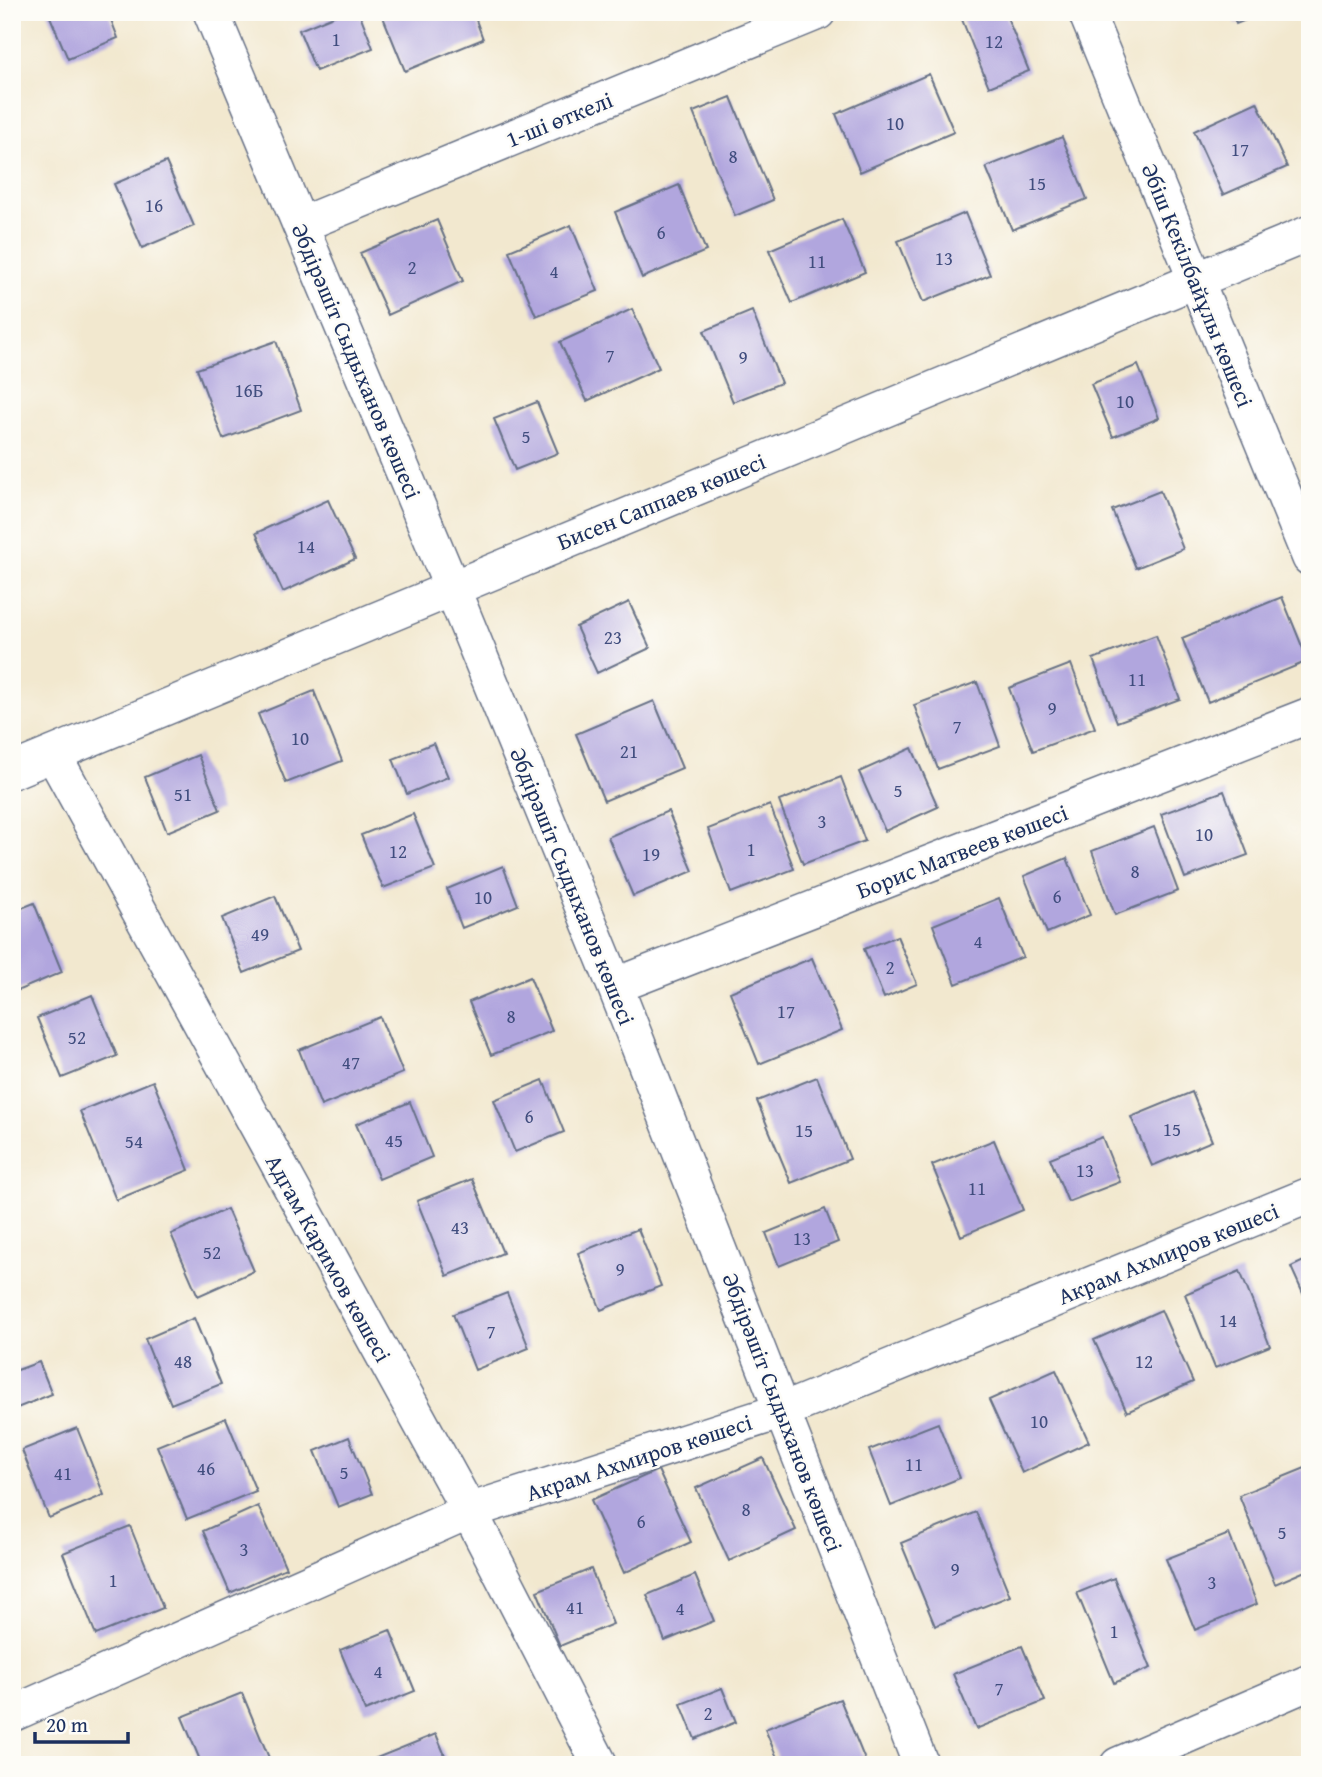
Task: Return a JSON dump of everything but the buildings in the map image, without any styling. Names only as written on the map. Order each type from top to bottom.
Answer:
[{"type":"street","name":"Әбдірәшіт Сыдыханов көшесі","points":[[211,12],[615,986],[921,1765]]},
{"type":"street","name":"1-ші өткелі","points":[[300,225],[818,12]]},
{"type":"street","name":"Әбіш Кекілбайұлы көшесі","points":[[1086,12],[1310,558]]},
{"type":"street","name":"Бисен Саппаев көшесі","points":[[12,771],[1310,233]]},
{"type":"street","name":"Борис Матвеев көшесі","points":[[615,986],[1310,715]]},
{"type":"street","name":"Адгам Каримов көшесі","points":[[52,754],[468,1511],[600,1765]]},
{"type":"street","name":"Акрам Ахмиров көшесі","points":[[12,1714],[468,1511],[782,1411],[1310,1195]]},
{"type":"street","points":[[1118,1765],[1310,1682]]}]
